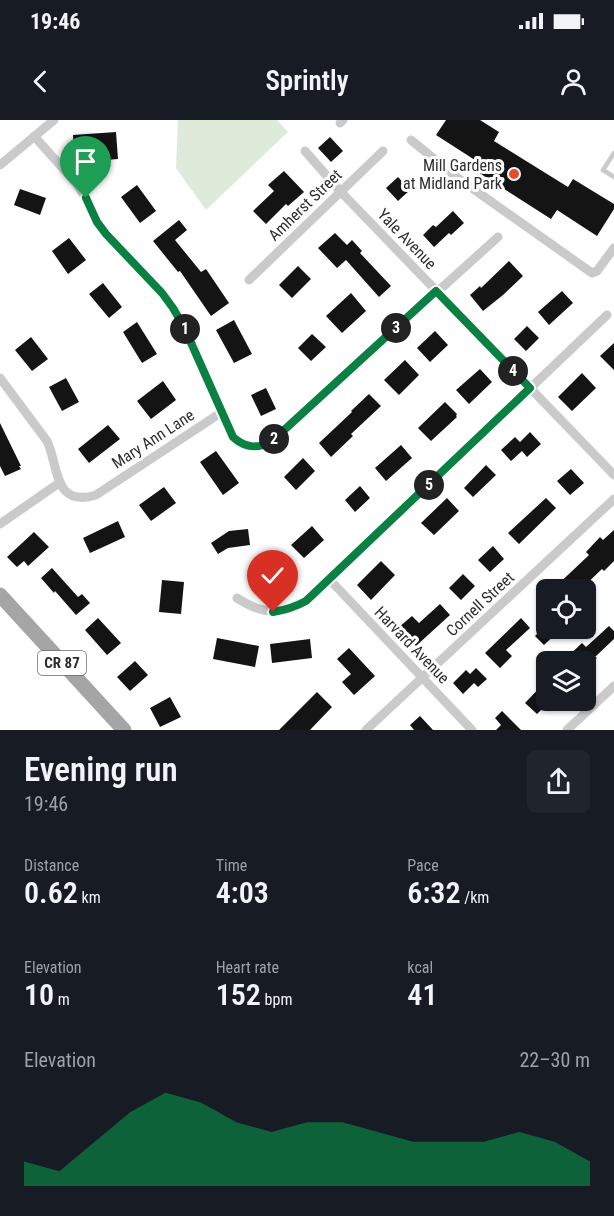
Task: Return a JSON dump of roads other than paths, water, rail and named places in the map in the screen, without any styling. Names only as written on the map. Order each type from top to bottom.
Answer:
[{"type":"main road","name":"CR 87","points":[[0,595],[124,730]]},
{"type":"street","points":[[0,165],[54,120]]},
{"type":"street","points":[[34,136],[76,183],[106,234],[162,293],[173,308],[184,327],[233,437],[246,446],[263,446],[271,442],[498,237]]},
{"type":"street","points":[[411,140],[455,176],[592,273],[597,271],[614,248]]},
{"type":"street","name":"Yale Avenue","points":[[305,151],[341,192],[614,475]]},
{"type":"street","name":"Amherst Street","points":[[249,280],[382,151]]},
{"type":"street","points":[[237,598],[250,606],[273,612],[296,607],[306,601],[607,315]]},
{"type":"street","points":[[0,378],[47,441],[59,483],[0,524]]},
{"type":"street","name":"Mary Ann Lane","points":[[59,483],[71,495],[80,497],[96,495],[222,412]]},
{"type":"street","name":"Cornell Street","points":[[366,730],[614,499]]},
{"type":"street","name":"Harvard Avenue","points":[[330,580],[472,730]]},
{"type":"street","points":[[567,730],[614,686]]},
{"type":"lane","points":[[614,153],[603,170],[614,177]]},
{"type":"place","name":"Mill Gardens at Midland Park","points":[[514,174]]}]
